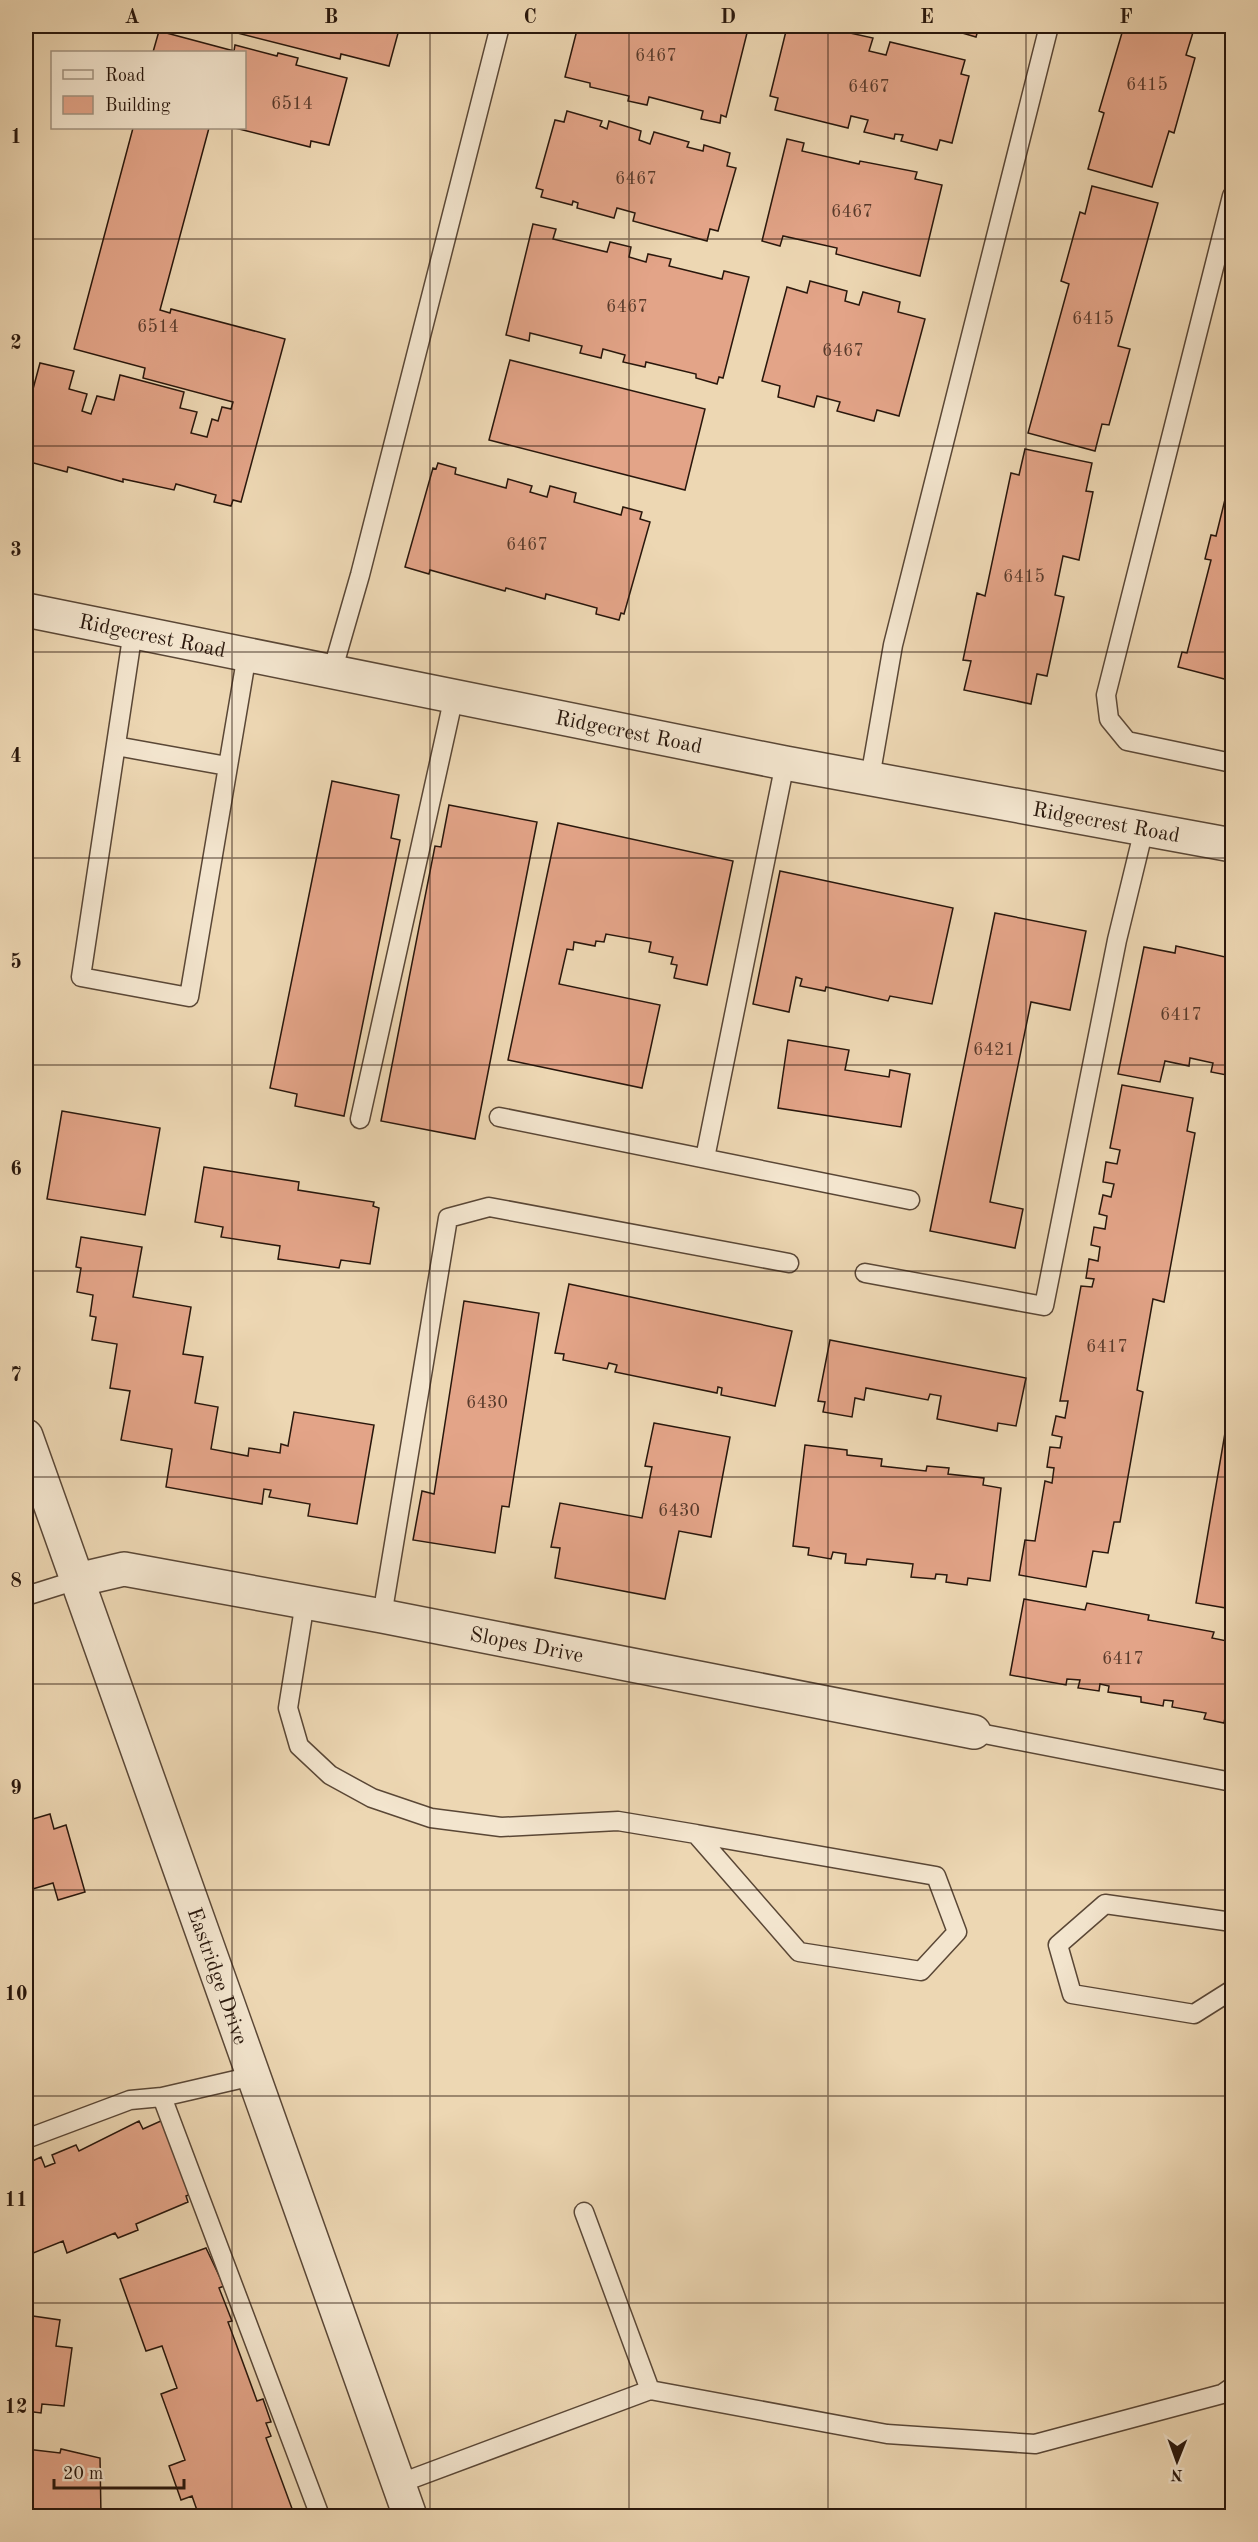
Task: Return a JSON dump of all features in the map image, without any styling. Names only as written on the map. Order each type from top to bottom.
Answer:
[{"type":"street","name":"Ridgecrest Road","points":[[26,610],[785,763],[1233,845]]},
{"type":"street","name":"Eastridge Drive","points":[[26,1436],[410,2517]]},
{"type":"street","name":"Slopes Drive","points":[[77,1580],[124,1569],[382,1616],[974,1732]]},
{"type":"lane","points":[[333,672],[360,575],[500,26]]},
{"type":"lane","points":[[870,778],[893,645],[1049,26]]},
{"type":"lane","points":[[1233,196],[1106,695],[1109,719],[1127,741],[1233,763]]},
{"type":"lane","points":[[133,631],[81,977],[189,997],[247,654]]},
{"type":"lane","points":[[360,1119],[454,696]]},
{"type":"lane","points":[[116,746],[227,766]]},
{"type":"lane","points":[[705,1158],[785,763]]},
{"type":"lane","points":[[865,1273],[1044,1306],[1117,940],[1144,829]]},
{"type":"lane","points":[[499,1117],[910,1200]]},
{"type":"lane","points":[[382,1616],[448,1218],[489,1207],[789,1263]]},
{"type":"lane","points":[[26,1596],[77,1580]]},
{"type":"lane","points":[[305,1602],[288,1708],[299,1746],[330,1775],[372,1798],[431,1818],[501,1827],[618,1821],[696,1834],[936,1876],[957,1932],[921,1971],[799,1952],[696,1834]]},
{"type":"lane","points":[[974,1732],[1233,1782]]},
{"type":"lane","points":[[1233,1922],[1105,1904],[1058,1945],[1072,1994],[1194,2014],[1233,1990]]},
{"type":"lane","points":[[26,2139],[130,2100],[162,2097],[253,2076]]},
{"type":"lane","points":[[162,2097],[320,2517]]},
{"type":"lane","points":[[584,2212],[650,2390]]},
{"type":"lane","points":[[398,2484],[650,2390],[887,2434],[1035,2444],[1222,2394],[1233,2387]]},
{"type":"building","points":[[210,26],[400,26],[389,66],[341,54],[340,59]]},
{"type":"building","points":[[578,26],[738,26],[737,31],[747,33],[726,117],[721,115],[720,123],[701,119],[703,111],[649,97],[647,105],[628,101],[629,96],[590,87],[590,83],[565,77]]},
{"type":"building","points":[[795,26],[818,26],[873,38],[869,51],[886,55],[890,42],[965,60],[961,74],[969,76],[952,143],[940,140],[937,150],[901,141],[903,135],[895,134],[894,139],[864,132],[868,120],[851,116],[848,128],[775,110],[778,98],[770,96],[787,27],[795,30]]},
{"type":"building","points":[[953,26],[990,26],[988,32],[978,30],[976,37],[952,30]]},
{"type":"building","points":[[1124,26],[1195,26],[1186,55],[1195,58],[1174,133],[1169,131],[1152,187],[1088,169],[1104,113],[1099,111]]},
{"type":"building","points":[[159,31],[234,51],[153,51]]},
{"type":"building","points":[[235,45],[277,56],[278,53],[298,58],[296,65],[347,78],[329,145],[311,141],[310,147],[239,129],[246,129],[246,51],[234,51]]},
{"type":"building","points":[[567,111],[602,121],[600,126],[607,129],[609,121],[641,131],[639,140],[650,144],[654,132],[689,142],[687,147],[703,151],[704,145],[730,153],[727,166],[736,168],[718,231],[710,229],[707,241],[633,221],[635,213],[617,208],[614,218],[577,208],[578,203],[573,201],[572,205],[541,197],[543,190],[536,188],[555,120],[564,122]]},
{"type":"building","points":[[133,129],[209,129],[160,310],[170,313],[171,309],[285,339],[241,502],[233,500],[231,506],[214,502],[216,495],[176,484],[174,490],[123,479],[123,482],[68,467],[67,472],[26,461],[26,415],[40,363],[74,371],[69,389],[87,394],[82,411],[91,414],[97,396],[114,400],[120,375],[184,392],[180,408],[197,412],[191,433],[207,437],[212,419],[218,421],[222,407],[231,409],[233,402],[143,378],[145,368],[74,349]]},
{"type":"building","points":[[787,139],[804,143],[802,151],[859,164],[860,161],[917,172],[915,179],[942,185],[920,276],[836,254],[837,248],[783,236],[780,246],[762,241]]},
{"type":"building","points":[[1092,186],[1158,203],[1118,346],[1130,349],[1109,425],[1102,424],[1095,451],[1028,433],[1069,284],[1061,281],[1080,212],[1085,214]]},
{"type":"building","points":[[533,224],[556,229],[553,239],[607,252],[610,242],[631,247],[629,257],[646,262],[648,254],[671,259],[669,266],[722,279],[724,271],[749,277],[723,378],[719,377],[717,384],[696,378],[696,374],[646,362],[645,367],[623,362],[625,355],[603,349],[601,358],[580,353],[582,346],[530,333],[529,341],[506,335]]},
{"type":"building","points":[[810,281],[847,291],[845,301],[859,305],[863,292],[900,302],[898,312],[925,319],[899,416],[877,410],[874,421],[837,411],[840,402],[817,396],[814,407],[778,397],[780,386],[762,381],[787,287],[807,293]]},
{"type":"building","points":[[510,360],[705,409],[685,490],[489,440]]},
{"type":"building","points":[[1025,449],[1092,463],[1086,491],[1093,492],[1079,560],[1063,556],[1055,595],[1064,597],[1047,676],[1037,674],[1031,704],[964,690],[971,661],[963,660],[977,593],[985,596],[1011,473],[1019,475]]},
{"type":"building","points":[[438,463],[456,468],[455,474],[506,488],[508,479],[532,486],[530,492],[547,497],[550,486],[576,493],[574,502],[621,515],[623,507],[642,512],[640,519],[650,522],[624,614],[621,613],[619,620],[596,614],[597,608],[546,594],[545,599],[506,588],[505,591],[430,570],[429,574],[405,567],[433,468],[436,469]]},
{"type":"building","points":[[1232,471],[1232,681],[1178,667],[1182,652],[1187,653],[1211,560],[1205,559],[1211,535],[1216,536]]},
{"type":"building","points":[[332,781],[399,795],[391,838],[400,840],[344,1116],[295,1106],[297,1094],[270,1088]]},
{"type":"building","points":[[449,805],[537,822],[475,1139],[381,1121],[435,846],[441,847]]},
{"type":"building","points":[[558,823],[733,861],[707,985],[674,978],[677,965],[671,964],[673,957],[649,952],[651,942],[606,934],[604,942],[596,941],[595,946],[574,942],[573,950],[567,949],[559,984],[660,1005],[642,1088],[508,1060]]},
{"type":"building","points":[[780,871],[953,908],[932,1004],[890,996],[888,1001],[826,987],[825,991],[800,986],[802,979],[796,977],[789,1012],[753,1004]]},
{"type":"building","points":[[995,913],[1086,931],[1070,1010],[1031,1002],[990,1202],[1023,1209],[1015,1248],[930,1231]]},
{"type":"building","points":[[1176,946],[1230,958],[1228,969],[1232,970],[1232,1080],[1226,1079],[1227,1075],[1211,1072],[1213,1063],[1190,1058],[1189,1066],[1165,1061],[1160,1082],[1118,1074],[1144,947],[1175,953]]},
{"type":"building","points":[[788,1040],[849,1050],[845,1070],[889,1077],[890,1070],[910,1074],[901,1127],[778,1108]]},
{"type":"building","points":[[1122,1085],[1193,1098],[1187,1131],[1195,1133],[1164,1302],[1153,1299],[1137,1390],[1143,1392],[1120,1522],[1114,1522],[1108,1553],[1093,1551],[1086,1587],[1019,1575],[1025,1540],[1035,1541],[1045,1481],[1052,1483],[1054,1468],[1047,1467],[1050,1447],[1060,1448],[1062,1437],[1052,1435],[1056,1416],[1065,1418],[1068,1401],[1060,1401],[1081,1286],[1092,1287],[1094,1279],[1086,1278],[1089,1259],[1098,1261],[1100,1247],[1091,1245],[1094,1227],[1105,1229],[1107,1216],[1099,1214],[1103,1195],[1111,1197],[1114,1184],[1103,1182],[1106,1162],[1117,1164],[1120,1150],[1110,1148]]},
{"type":"building","points":[[62,1111],[160,1128],[145,1215],[47,1199]]},
{"type":"building","points":[[204,1167],[299,1182],[298,1190],[374,1202],[373,1206],[379,1208],[370,1264],[341,1260],[339,1268],[278,1259],[280,1246],[221,1237],[223,1227],[195,1222]]},
{"type":"building","points":[[81,1237],[142,1247],[133,1297],[191,1307],[183,1354],[203,1357],[195,1403],[218,1407],[211,1449],[248,1456],[249,1448],[280,1453],[281,1444],[288,1446],[294,1412],[374,1425],[357,1524],[308,1516],[310,1504],[269,1497],[271,1490],[264,1489],[262,1504],[166,1487],[172,1449],[121,1440],[130,1391],[110,1388],[117,1344],[92,1340],[96,1317],[90,1316],[93,1295],[77,1292],[81,1268],[76,1267]]},
{"type":"building","points":[[569,1284],[792,1331],[775,1406],[721,1395],[722,1388],[718,1387],[717,1393],[615,1372],[617,1365],[609,1363],[607,1369],[563,1360],[564,1354],[555,1353]]},
{"type":"building","points":[[464,1301],[539,1313],[509,1507],[502,1506],[495,1553],[413,1540],[422,1491],[434,1494]]},
{"type":"building","points":[[830,1340],[1026,1378],[1016,1426],[998,1423],[997,1431],[937,1419],[941,1396],[930,1394],[928,1400],[866,1388],[864,1400],[855,1398],[852,1417],[823,1412],[825,1402],[818,1401]]},
{"type":"building","points":[[654,1423],[730,1437],[711,1537],[679,1531],[665,1599],[555,1578],[560,1548],[551,1547],[560,1503],[642,1518],[652,1467],[645,1466]]},
{"type":"building","points":[[1225,1433],[1232,1435],[1232,1609],[1196,1603]]},
{"type":"building","points":[[805,1445],[847,1450],[847,1455],[882,1459],[881,1466],[926,1471],[927,1466],[949,1468],[948,1474],[984,1478],[983,1485],[1001,1488],[990,1581],[968,1578],[967,1585],[946,1582],[947,1575],[936,1574],[935,1579],[911,1577],[913,1564],[867,1559],[866,1565],[845,1563],[846,1554],[833,1552],[831,1559],[808,1555],[809,1548],[793,1546]]},
{"type":"building","points":[[1024,1599],[1085,1610],[1087,1603],[1149,1615],[1148,1620],[1214,1632],[1212,1638],[1232,1642],[1232,1719],[1225,1718],[1224,1723],[1204,1719],[1206,1713],[1172,1707],[1173,1701],[1164,1700],[1163,1706],[1141,1702],[1141,1697],[1108,1692],[1109,1686],[1100,1684],[1099,1691],[1078,1688],[1080,1680],[1067,1679],[1066,1685],[1010,1675]]},
{"type":"building","points":[[50,1814],[54,1829],[66,1825],[85,1892],[58,1900],[53,1883],[26,1891],[26,1821]]},
{"type":"building","points":[[163,2120],[194,2193],[186,2196],[188,2202],[136,2224],[138,2230],[118,2238],[115,2233],[67,2253],[63,2241],[26,2256],[26,2164],[41,2157],[45,2167],[55,2163],[52,2155],[76,2145],[79,2151],[139,2121],[143,2129]]},
{"type":"building","points":[[206,2248],[224,2286],[219,2288],[232,2321],[228,2322],[257,2401],[263,2399],[271,2422],[266,2423],[271,2436],[266,2438],[294,2514],[299,2512],[301,2516],[199,2516],[192,2496],[181,2500],[169,2466],[185,2460],[161,2394],[177,2388],[162,2346],[146,2351],[120,2279]]},
{"type":"building","points":[[26,2315],[60,2320],[56,2346],[72,2348],[64,2406],[42,2404],[41,2413],[26,2411]]},
{"type":"building","points":[[26,2449],[60,2453],[61,2449],[100,2458],[101,2516],[26,2516]]}]
